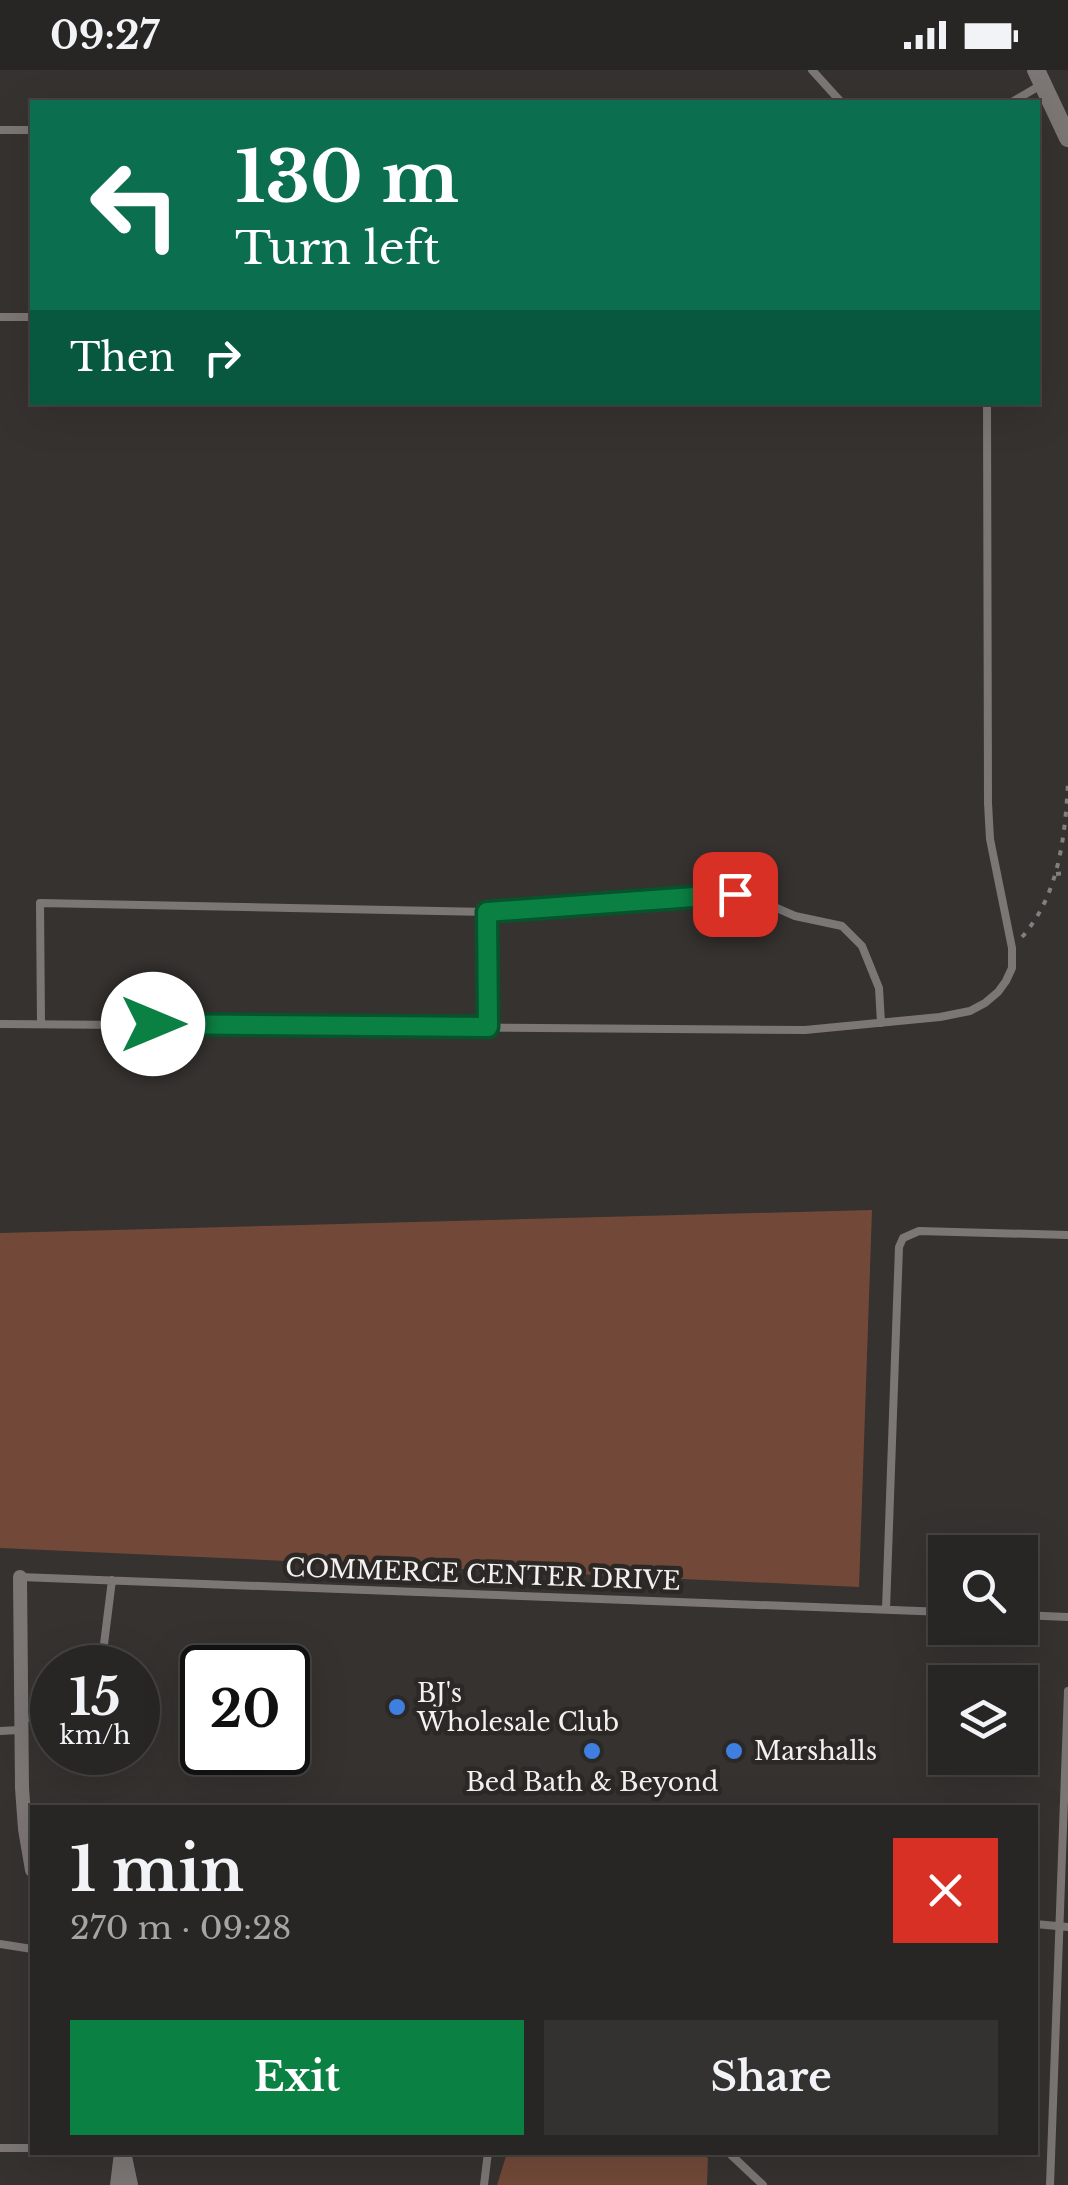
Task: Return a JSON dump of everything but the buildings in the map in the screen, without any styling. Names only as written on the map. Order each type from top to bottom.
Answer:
[{"type":"street","points":[[1038,77],[1068,138]]},
{"type":"street","points":[[20,1576],[20,1724],[24,1816],[30,1854]]},
{"type":"street","points":[[116,2185],[121,2155]]},
{"type":"street","points":[[123,2155],[131,2185]]},
{"type":"lane","points":[[812,70],[840,100]]},
{"type":"lane","points":[[1014,100],[1038,77]]},
{"type":"lane","points":[[0,130],[30,130]]},
{"type":"lane","points":[[0,317],[30,317]]},
{"type":"lane","points":[[0,1024],[805,1030],[970,1011],[985,1003],[1006,981],[1012,968],[1012,948],[992,854],[988,803],[987,405]]},
{"type":"lane","points":[[42,1024],[40,903],[487,912],[735,894],[795,916],[842,926],[862,946],[879,988],[881,1023]]},
{"type":"lane","points":[[487,912],[488,1027]]},
{"type":"lane","points":[[886,1609],[899,1248],[903,1238],[919,1231],[1068,1234]]},
{"type":"lane","name":"COMMERCE CENTER DRIVE","points":[[20,1576],[928,1611]]},
{"type":"lane","points":[[104,1645],[112,1580]]},
{"type":"lane","points":[[1038,1616],[1068,1617]]},
{"type":"lane","points":[[1050,2185],[1064,1927],[1068,1691]]},
{"type":"lane","points":[[0,1731],[30,1722]]},
{"type":"lane","points":[[1038,1924],[1064,1927]]},
{"type":"lane","points":[[0,1944],[30,1948]]},
{"type":"lane","points":[[0,2148],[30,2148]]},
{"type":"lane","points":[[484,2185],[488,2155]]},
{"type":"lane","points":[[731,2155],[764,2185]]},
{"type":"path","points":[[1012,948],[1034,923],[1056,874],[1066,825],[1068,783]]},
{"type":"path","points":[[1056,874],[1068,873]]},
{"type":"shaded area","points":[[872,1210],[859,1587],[0,1548],[0,1233]]},
{"type":"shaded area","points":[[506,2155],[708,2158],[707,2185],[497,2185]]},
{"type":"place","name":"BJ's Wholesale Club","points":[[397,1707]]},
{"type":"place","name":"Bed Bath & Beyond","points":[[592,1751]]},
{"type":"place","name":"Marshalls","points":[[734,1751]]},
{"type":"route","points":[[153,1024],[488,1027],[487,912],[735,894]]}]
